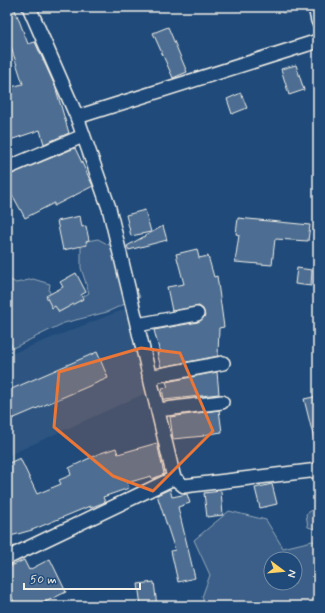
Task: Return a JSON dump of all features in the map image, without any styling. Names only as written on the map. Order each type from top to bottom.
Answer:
[{"type":"street","points":[[29,7],[77,117],[109,208],[174,478],[184,486],[318,470]]},
{"type":"street","points":[[315,7],[318,21]]},
{"type":"street","points":[[77,117],[318,41]]},
{"type":"street","points":[[7,168],[83,136]]},
{"type":"street","points":[[137,326],[197,314]]},
{"type":"street","points":[[150,377],[223,363]]},
{"type":"street","points":[[158,410],[222,402]]},
{"type":"street","points":[[7,558],[174,478]]},
{"type":"highlighted area","points":[[141,348],[180,353],[213,431],[153,491],[113,476],[54,427],[59,372]]},
{"type":"shaded area","points":[[279,7],[318,7],[318,11],[282,13]]},
{"type":"shaded area","points":[[98,239],[113,247],[140,297],[107,312],[64,323],[13,348],[7,337],[7,278],[16,283],[33,279],[50,284],[49,291],[61,311],[89,293],[81,268],[81,242]]},
{"type":"shaded area","points":[[125,309],[148,392],[7,456],[7,348],[11,354]]},
{"type":"shaded area","points":[[318,506],[318,530],[308,527],[306,514]]},
{"type":"shaded area","points":[[229,511],[266,520],[283,548],[312,541],[318,542],[318,606],[206,606],[202,597],[210,575],[194,540]]},
{"type":"building","points":[[7,7],[14,7],[28,44],[35,42],[55,86],[69,133],[44,144],[40,130],[7,141],[7,88],[23,84],[11,47],[7,48]]},
{"type":"building","points":[[168,27],[187,72],[173,78],[153,33]]},
{"type":"building","points":[[296,65],[304,90],[289,95],[281,69]]},
{"type":"building","points":[[241,93],[247,108],[232,114],[227,99]]},
{"type":"building","points":[[7,143],[13,157],[7,159]]},
{"type":"building","points":[[75,148],[93,186],[54,206],[54,203],[25,218],[13,196],[7,199],[7,176]]},
{"type":"building","points":[[145,210],[151,232],[131,236],[126,215]]},
{"type":"building","points":[[80,216],[82,227],[86,226],[89,240],[86,241],[87,245],[63,250],[57,221]]},
{"type":"building","points":[[238,218],[310,225],[308,241],[275,239],[272,265],[235,262],[239,235],[236,234]]},
{"type":"building","points":[[163,226],[167,240],[129,250],[127,246]]},
{"type":"building","points":[[197,249],[199,258],[208,256],[214,277],[217,276],[224,327],[219,328],[218,356],[161,367],[157,353],[160,353],[154,330],[198,322],[205,316],[203,309],[199,306],[172,311],[167,287],[184,284],[176,254]]},
{"type":"building","points":[[297,268],[312,270],[311,286],[295,284]]},
{"type":"building","points":[[76,273],[86,292],[81,295],[83,299],[59,312],[55,306],[52,308],[46,296],[63,287],[60,282]]},
{"type":"building","points":[[97,352],[108,378],[12,419],[7,406],[7,391]]},
{"type":"building","points":[[217,372],[219,394],[164,400],[162,388],[168,387],[166,382]]},
{"type":"building","points":[[318,396],[318,438],[314,439],[304,399]]},
{"type":"building","points":[[219,410],[222,432],[203,435],[204,436],[173,439],[170,417]]},
{"type":"building","points":[[157,443],[164,474],[152,479],[151,476],[127,483],[129,488],[103,497],[105,502],[90,508],[90,506],[32,530],[7,537],[7,464],[20,458],[37,494],[61,484],[59,480],[71,475],[69,468],[98,454],[116,448],[118,454]]},
{"type":"building","points":[[272,484],[277,504],[260,508],[255,488]]},
{"type":"building","points":[[170,489],[172,497],[187,494],[190,503],[178,507],[195,578],[178,582],[171,551],[175,550],[157,495]]},
{"type":"building","points":[[221,491],[223,515],[207,517],[204,493]]},
{"type":"building","points":[[50,559],[66,592],[37,606],[16,606],[7,587],[7,568],[24,560],[29,570]]},
{"type":"building","points":[[154,582],[157,606],[141,606],[138,584]]}]
